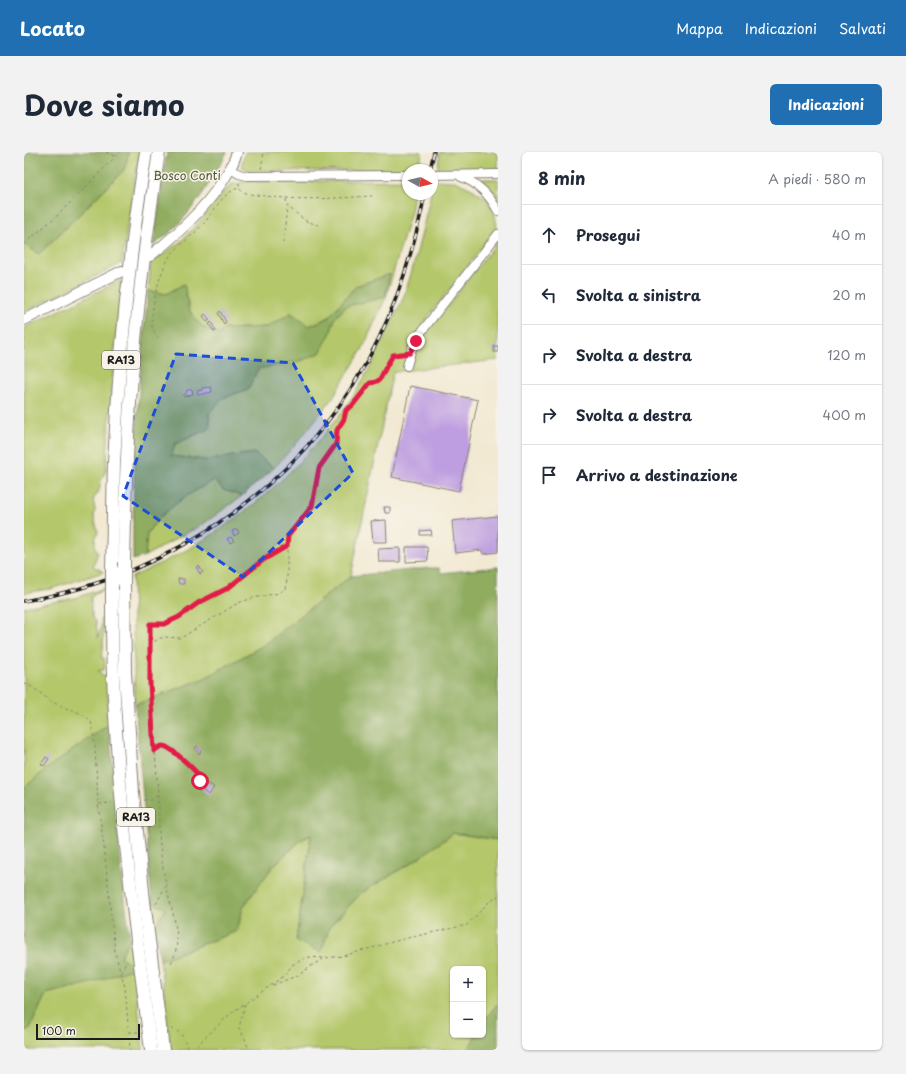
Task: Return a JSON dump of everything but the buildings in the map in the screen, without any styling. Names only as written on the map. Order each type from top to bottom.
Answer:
[{"type":"highway","name":"RA13","points":[[146,152],[132,256],[122,348],[114,463],[112,590],[113,676],[121,790],[132,902],[151,1050]]},
{"type":"highway","name":"RA13","points":[[159,152],[144,254],[134,356],[126,459],[124,583],[125,672],[133,792],[144,901],[163,1050]]},
{"type":"main road","points":[[150,256],[172,239],[235,171],[237,152]]},
{"type":"main road","points":[[24,320],[122,271]]},
{"type":"street","points":[[235,171],[247,176],[402,175]]},
{"type":"street","points":[[438,175],[459,176],[498,174]]},
{"type":"street","points":[[459,176],[471,182],[483,191],[492,200],[498,211]]},
{"type":"street","points":[[407,366],[410,353],[426,326],[498,234]]},
{"type":"path","points":[[106,152],[114,156]]},
{"type":"path","points":[[24,244],[59,214],[114,156],[120,152]]},
{"type":"path","points":[[260,176],[261,161],[264,152]]},
{"type":"path","points":[[235,171],[241,191],[257,195],[285,199],[372,196]]},
{"type":"path","points":[[158,338],[152,326],[157,290],[165,264],[171,255],[193,235],[227,194],[239,188]]},
{"type":"path","points":[[283,243],[287,206],[285,199]]},
{"type":"path","points":[[287,206],[306,221],[318,225]]},
{"type":"path","points":[[149,644],[163,637],[181,638],[238,603],[253,598],[280,593],[285,589],[288,580],[288,536],[312,506],[319,468],[336,444],[337,430],[344,419],[346,410],[352,406],[370,383],[376,382],[382,377],[385,368],[393,355],[410,353]]},
{"type":"path","points":[[171,963],[176,955],[177,943],[175,923],[166,886],[159,843],[159,804],[157,796],[158,792],[154,751],[149,644],[150,624],[164,624],[179,617],[198,603],[228,588],[263,560],[287,546]]},
{"type":"path","points":[[24,684],[29,685],[52,702],[77,712],[91,721],[95,747],[98,804],[104,847],[114,953],[125,987],[130,1050]]},
{"type":"path","points":[[154,751],[162,746],[168,748],[174,751],[183,761],[196,771],[200,777],[198,793],[202,797]]},
{"type":"path","points":[[143,800],[151,800],[157,796]]},
{"type":"path","points":[[98,804],[114,803]]},
{"type":"path","points":[[156,904],[166,886]]},
{"type":"path","points":[[192,1050],[230,1014],[284,976],[292,964],[307,957],[325,958],[343,956],[403,939],[467,925],[488,903],[498,896]]},
{"type":"path","points":[[271,986],[299,975],[325,958]]},
{"type":"path","points":[[120,972],[127,961]]},
{"type":"path","points":[[245,1004],[239,1028],[249,1050]]},
{"type":"path","points":[[169,1029],[175,1030],[182,1034],[186,1041],[188,1050]]},
{"type":"path","points":[[128,1032],[140,1032]]},
{"type":"highlighted area","points":[[176,354],[293,363],[353,473],[243,577],[123,496]]},
{"type":"green space","name":"Bosco Conti","points":[[24,152],[129,152],[124,170],[39,254],[24,244]]},
{"type":"green space","points":[[129,152],[139,152],[122,263],[24,312],[24,244],[39,254],[124,170]]},
{"type":"green space","name":"Bosco Conti","points":[[167,152],[227,152],[191,209],[177,226],[153,246]]},
{"type":"green space","points":[[245,152],[422,152],[420,164],[402,164],[402,170],[248,170],[243,168],[242,163]]},
{"type":"green space","points":[[440,152],[498,152],[498,169],[438,170]]},
{"type":"green space","points":[[477,179],[498,179],[498,200]]},
{"type":"green space","points":[[402,180],[402,200],[413,200],[411,212],[386,297],[390,275],[356,286],[328,318],[309,326],[291,313],[267,327],[224,329],[218,335],[203,326],[193,317],[188,307],[184,285],[166,294],[148,291],[151,263],[180,242],[199,222],[225,190],[233,184],[244,182]]},
{"type":"green space","points":[[438,180],[455,181],[472,189],[487,199],[495,215],[497,228],[422,325],[413,358],[420,341],[498,241],[498,360],[393,372],[351,576],[264,645],[203,679],[135,705],[132,577],[170,559],[228,524],[269,491],[324,435],[367,374],[397,313],[409,282],[429,200],[438,200]]},
{"type":"green space","points":[[390,274],[386,297],[346,306],[335,318],[330,334],[320,353],[303,360],[258,369],[248,389],[223,398],[209,413],[210,428],[175,444],[171,456],[206,460],[254,453],[274,468],[242,496],[223,490],[214,480],[183,498],[159,518],[147,533],[145,556],[133,560],[137,425],[148,291],[166,294],[184,284],[188,307],[193,317],[203,326],[218,335],[224,329],[267,327],[291,313],[309,326],[328,318],[356,286]]},
{"type":"green space","points":[[121,280],[106,470],[101,481],[99,491],[93,500],[95,509],[94,517],[98,532],[95,545],[98,553],[93,566],[104,572],[50,589],[24,593],[24,328]]},
{"type":"green space","points":[[386,297],[362,350],[333,397],[302,437],[274,468],[254,453],[206,460],[171,456],[175,444],[210,428],[209,413],[223,398],[248,389],[257,369],[303,360],[330,334],[335,318],[346,306]]},
{"type":"green space","points":[[214,480],[223,490],[242,496],[203,524],[145,556],[147,533],[159,518],[183,498]]},
{"type":"green space","points":[[498,567],[498,840],[454,833],[411,863],[361,893],[330,926],[321,952],[296,941],[311,835],[301,840],[273,866],[243,907],[237,931],[160,960],[155,925],[166,909],[152,902],[135,705],[203,679],[264,645],[351,576],[429,568],[439,568],[441,573]]},
{"type":"green space","points":[[105,588],[91,597],[91,609],[93,618],[96,622],[98,638],[101,628],[101,618],[104,621],[103,650],[101,658],[104,658],[105,663],[104,670],[98,671],[107,678],[109,724],[45,770],[24,788],[24,607],[75,598]]},
{"type":"green space","points":[[109,724],[121,868],[130,939],[120,957],[133,965],[134,968],[95,982],[46,994],[30,1028],[24,1032],[24,788],[45,770]]},
{"type":"green space","points":[[454,833],[498,840],[498,1003],[486,1018],[486,966],[450,966],[450,1038],[474,1038],[468,1050],[171,1050],[160,960],[237,931],[243,907],[273,866],[301,840],[311,835],[296,941],[321,952],[330,926],[361,893],[411,863]]},
{"type":"green space","points":[[152,902],[166,909],[155,925]]},
{"type":"green space","points":[[130,939],[133,965],[120,957]]},
{"type":"green space","points":[[134,968],[143,1050],[24,1050],[24,1032],[30,1028],[46,994]]},
{"type":"green space","points":[[498,1003],[498,1050],[468,1050],[474,1038],[486,1038],[486,1018]]},
{"type":"railway","points":[[431,164],[434,152]]},
{"type":"railway","points":[[24,601],[80,588],[134,569],[185,544],[232,513],[276,477],[316,436],[350,390],[378,340],[394,304],[406,268],[417,231],[424,200]]},
{"type":"route","points":[[200,781],[200,777],[196,771],[187,765],[174,751],[162,746],[154,751],[150,683],[150,624],[164,624],[179,617],[198,603],[228,588],[263,560],[287,546],[288,536],[312,506],[319,468],[336,444],[337,430],[344,419],[346,410],[352,406],[370,383],[379,381],[393,355],[410,353],[416,341]]}]
